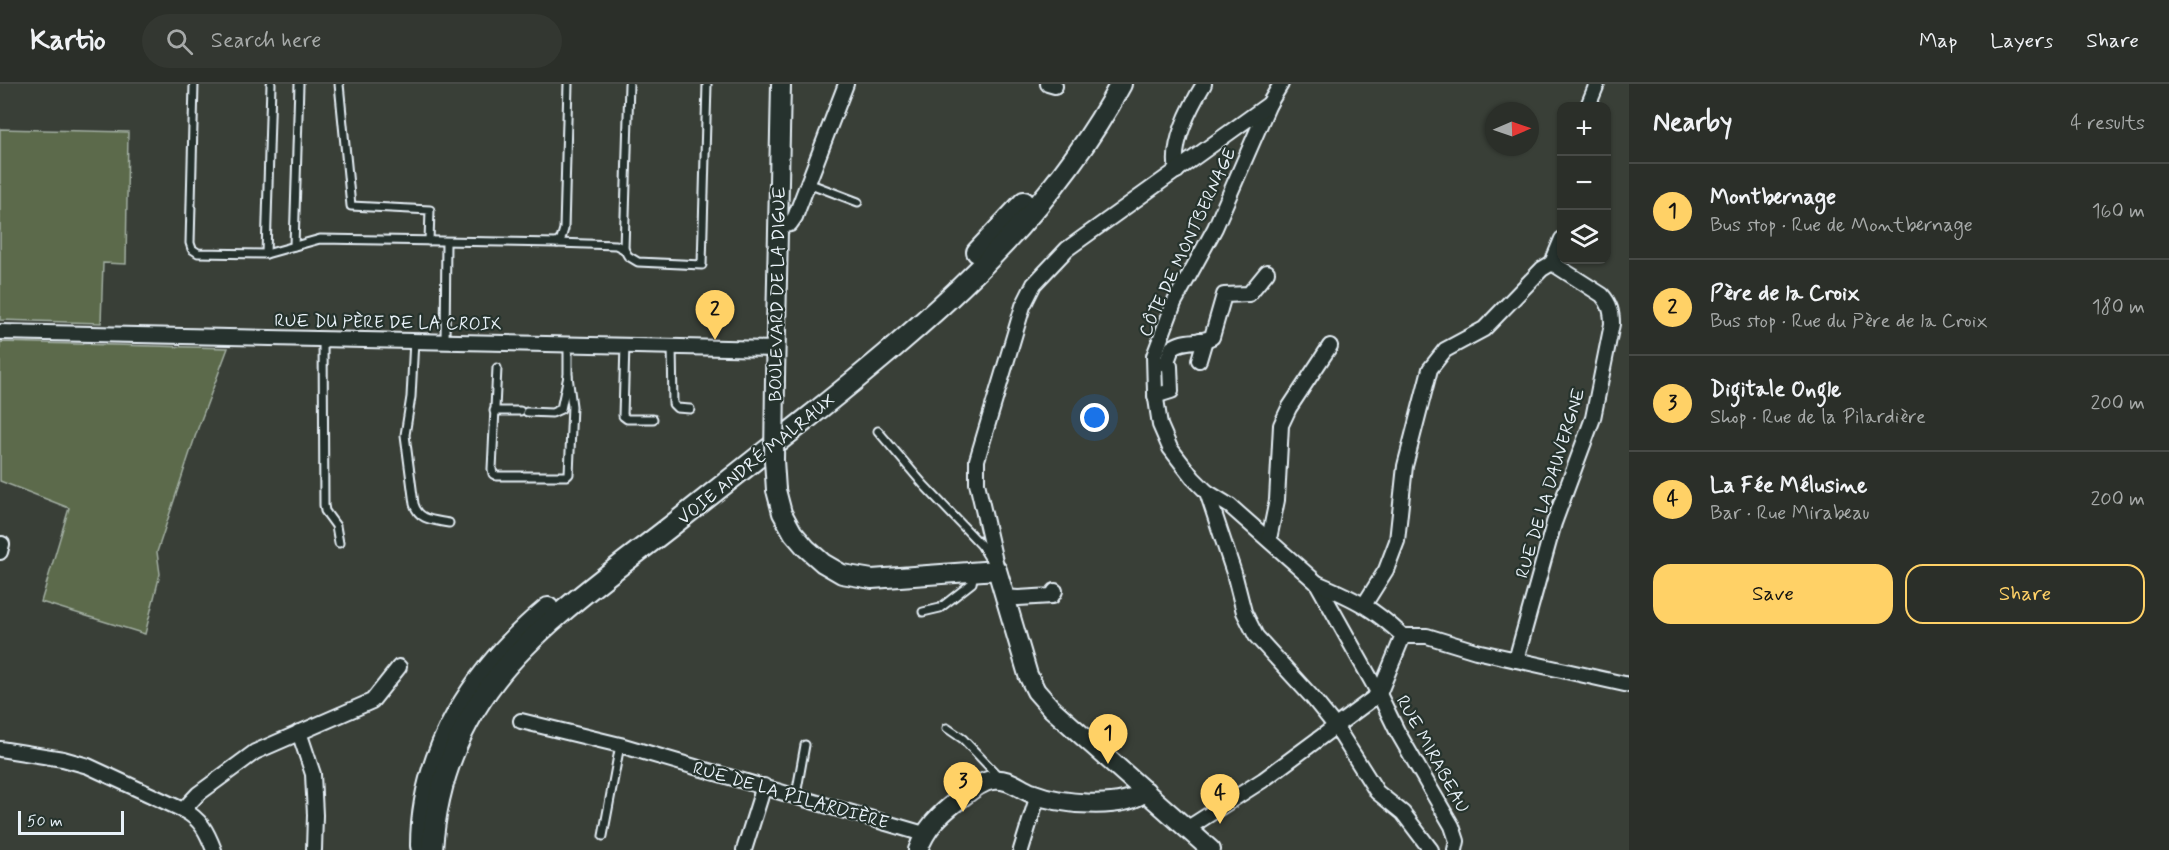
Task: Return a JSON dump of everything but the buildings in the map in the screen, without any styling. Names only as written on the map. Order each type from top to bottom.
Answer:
[{"type":"main road","name":"VOIE ANDRÉ MALRAUX","points":[[421,850],[421,820],[430,777],[443,742],[459,707],[503,650],[520,632],[592,572],[857,364],[957,272],[1041,183],[1088,117],[1107,84]]},
{"type":"main road","name":"VOIE ANDRÉ MALRAUX","points":[[432,850],[434,826],[444,776],[461,733],[478,704],[511,660],[601,581],[858,377],[920,324],[1016,231],[1059,180],[1101,122],[1121,84]]},
{"type":"street","name":"BOULEVARD DE LA DIGUE","points":[[781,84],[774,460],[776,490],[782,513],[806,548],[823,563],[842,574],[872,579],[997,570]]},
{"type":"street","points":[[778,226],[788,225],[793,221],[846,84]]},
{"type":"street","points":[[1177,171],[1174,159],[1178,145],[1189,112],[1204,84]]},
{"type":"street","points":[[1211,850],[1051,708],[1036,691],[1028,675],[997,570],[977,483],[977,460],[1023,306],[1034,284],[1066,249],[1269,104],[1281,84]]},
{"type":"street","points":[[1590,102],[1598,84]]},
{"type":"street","name":"CÔTE DE MONTBERNAGE","points":[[1269,104],[1225,208],[1174,303],[1154,356],[1155,396],[1160,425],[1170,448],[1207,492],[1228,552],[1244,612],[1256,636],[1336,727],[1377,792],[1403,813],[1431,850]]},
{"type":"street","points":[[1364,604],[1386,570],[1397,541],[1405,466],[1430,369],[1445,350],[1484,329],[1542,269],[1552,263],[1557,251]]},
{"type":"street","name":"RUE DE LA DAUVERGNE","points":[[1516,660],[1554,523],[1593,418],[1612,324],[1612,312],[1602,295],[1552,263]]},
{"type":"street","points":[[1199,360],[1204,343],[1212,339],[1224,295],[1249,294],[1267,272]]},
{"type":"street","name":"RUE DU PÈRE DE LA CROIX","points":[[0,332],[775,349]]},
{"type":"street","points":[[1155,396],[1171,391],[1170,366],[1166,364],[1172,348],[1182,343],[1212,339]]},
{"type":"street","points":[[1269,538],[1277,500],[1281,424],[1330,346]]},
{"type":"street","points":[[1207,492],[1230,506],[1269,538],[1317,583],[1379,694]]},
{"type":"street","points":[[1317,583],[1364,604],[1403,636],[1427,636],[1516,660],[1629,685]]},
{"type":"street","points":[[1005,597],[1055,595]]},
{"type":"street","points":[[1379,694],[1403,636]]},
{"type":"street","points":[[183,810],[198,794],[255,752],[372,701],[399,667]]},
{"type":"street","name":"RUE MIRABEAU","points":[[1188,828],[1263,780],[1379,694],[1397,731],[1456,833],[1455,850]]},
{"type":"street","name":"RUE DE LA PILARDIÈRE","points":[[521,721],[620,745],[796,795],[921,842],[940,814],[978,785],[992,780],[1001,780]]},
{"type":"street","points":[[299,732],[314,774],[314,850]]},
{"type":"street","points":[[0,749],[63,759],[88,766],[183,810],[193,815],[202,824],[214,850]]},
{"type":"street","points":[[1001,780],[1011,782],[1038,795],[1071,802],[1099,804],[1130,801],[1146,791]]},
{"type":"street","points":[[744,850],[764,786]]},
{"type":"street","points":[[1021,850],[1038,795]]},
{"type":"lane","points":[[194,84],[190,243],[192,249],[198,253],[266,254],[320,239],[557,243],[616,245],[638,262],[702,265],[707,84]]},
{"type":"lane","points":[[266,254],[271,84]]},
{"type":"lane","points":[[294,246],[299,84]]},
{"type":"lane","points":[[339,84],[351,206],[430,210],[429,241]]},
{"type":"lane","points":[[557,243],[564,229],[568,84]]},
{"type":"lane","points":[[624,249],[629,84]]},
{"type":"lane","points":[[1101,122],[1130,85]]},
{"type":"lane","points":[[808,183],[858,202]]},
{"type":"lane","points":[[445,341],[446,242]]},
{"type":"lane","points":[[323,338],[324,506],[336,526],[339,543]]},
{"type":"lane","points":[[414,340],[411,397],[405,435],[414,504],[421,517],[449,524]]},
{"type":"lane","points":[[497,368],[494,474],[497,476],[567,476],[569,474],[572,413],[568,376],[568,343]]},
{"type":"lane","points":[[625,344],[623,416],[653,419]]},
{"type":"lane","points":[[672,346],[673,404],[677,408],[690,409]]},
{"type":"lane","points":[[494,411],[552,412],[561,409],[568,376]]},
{"type":"lane","points":[[878,431],[922,484],[981,546],[997,570]]},
{"type":"lane","points":[[923,612],[940,608],[972,583],[975,570]]},
{"type":"lane","points":[[947,728],[963,739],[990,765],[1001,780]]},
{"type":"lane","points":[[603,836],[620,745]]},
{"type":"lane","points":[[796,795],[805,746]]},
{"type":"green space","points":[[0,129],[128,132],[126,264],[103,263],[101,323],[0,320]]},
{"type":"green space","points":[[0,342],[228,348],[198,428],[157,552],[160,574],[145,634],[41,602],[69,508],[0,481]]},
{"type":"place","name":"Père de la Croix","points":[[715,340]]},
{"type":"place","name":"Montbernage","points":[[1108,764]]},
{"type":"place","name":"Digitale Ongle","points":[[963,812]]},
{"type":"place","name":"La Fée Mélusine","points":[[1220,824]]}]
